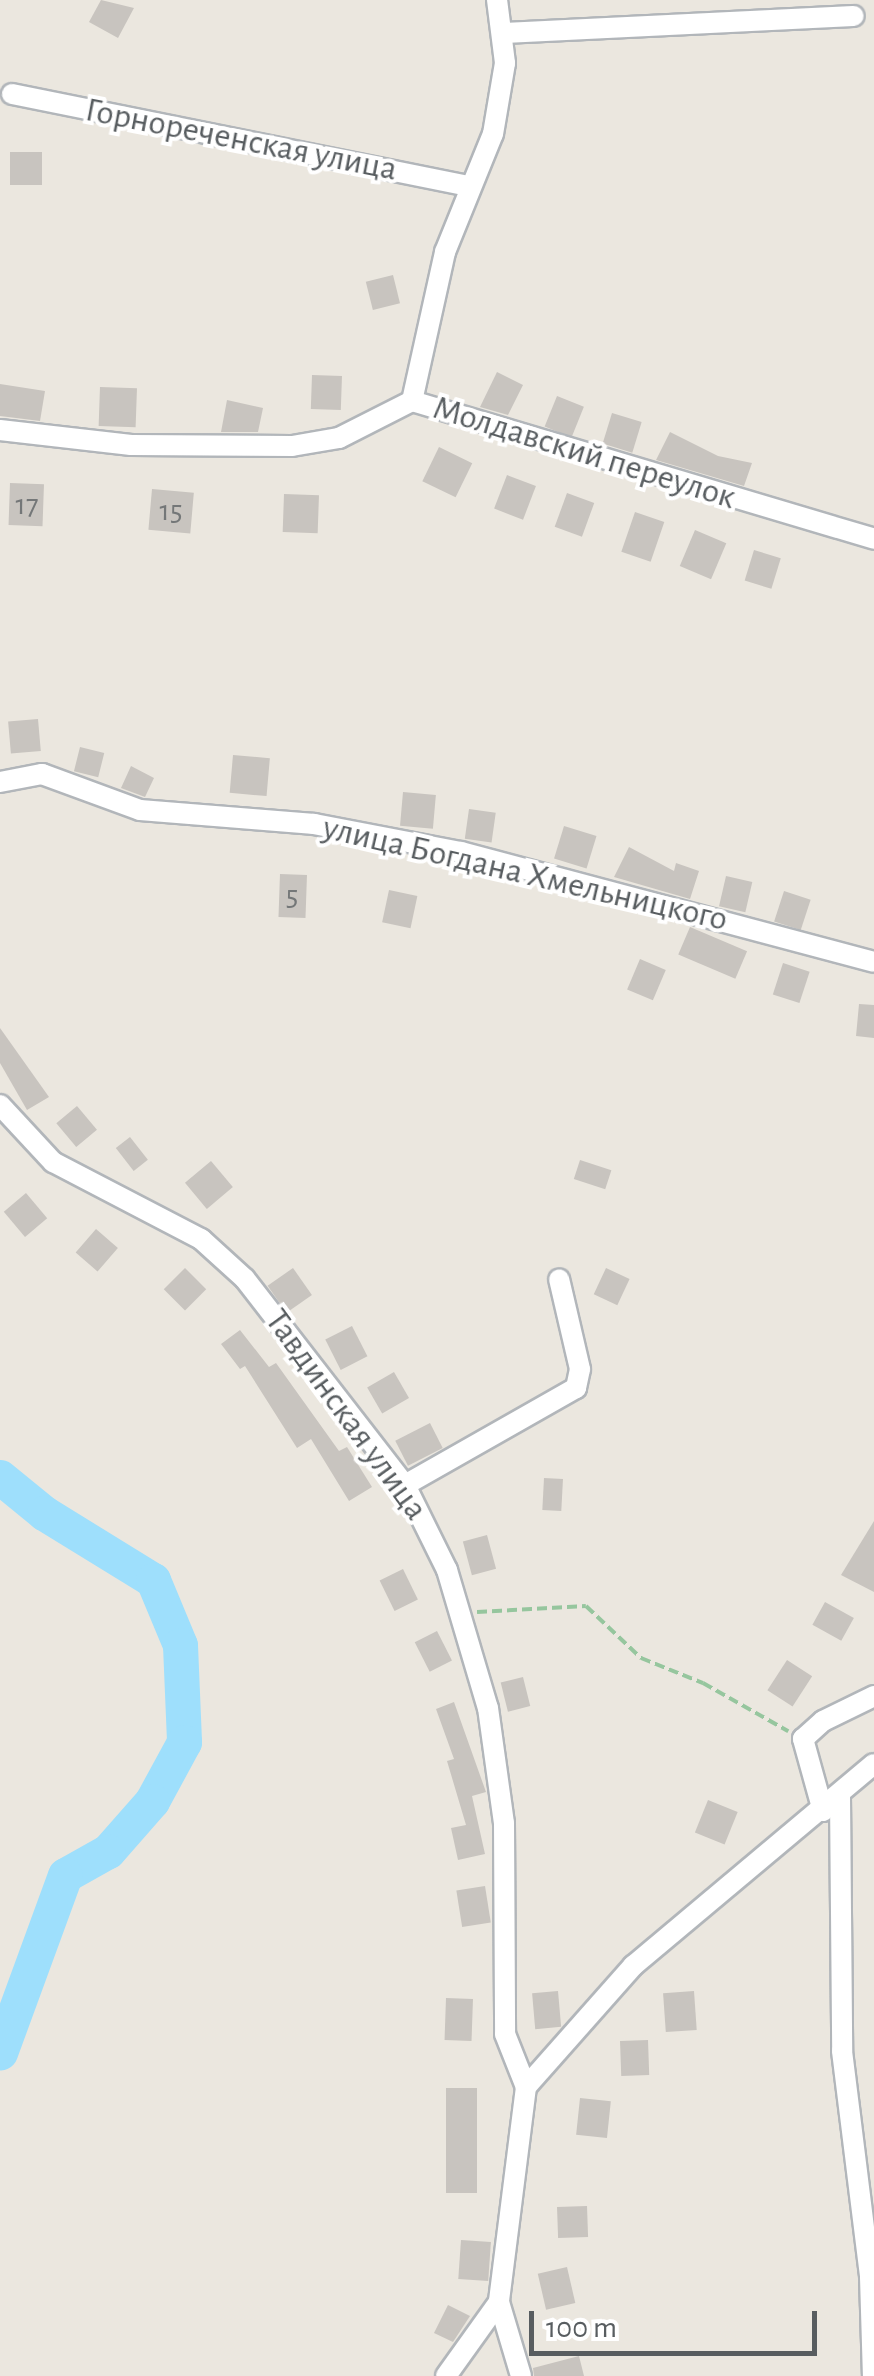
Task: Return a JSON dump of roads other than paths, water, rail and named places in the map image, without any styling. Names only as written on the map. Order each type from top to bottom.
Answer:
[{"type":"street","points":[[412,401],[445,252],[493,134],[504,33],[498,0]]},
{"type":"street","points":[[504,33],[854,16]]},
{"type":"street","name":"Горнореченская улица","points":[[12,94],[470,186]]},
{"type":"street","name":"Молдавский переулок","points":[[0,430],[131,445],[292,446],[339,438],[412,401],[874,539]]},
{"type":"street","name":"улица Богдана Хмельницкого","points":[[0,782],[42,774],[140,810],[314,824],[462,852],[874,962]]},
{"type":"street","name":"Тавдинская улица","points":[[0,1105],[53,1162],[222,1255],[406,1485],[462,1614],[488,1708],[504,1823],[506,2048],[526,2086]]},
{"type":"street","points":[[406,1485],[576,1388],[580,1368],[559,1279]]},
{"type":"street","points":[[873,2376],[870,2278],[842,2051],[831,1804],[803,1739],[823,1720],[874,1696]]},
{"type":"street","points":[[521,2376],[500,2302],[526,2086],[633,1966],[831,1804],[874,1764]]},
{"type":"street","points":[[446,2376],[500,2302]]},
{"type":"waterway","points":[[0,1477],[44,1513],[153,1580],[180,1645],[184,1742],[152,1801],[108,1851],[65,1875],[0,2053]]}]
